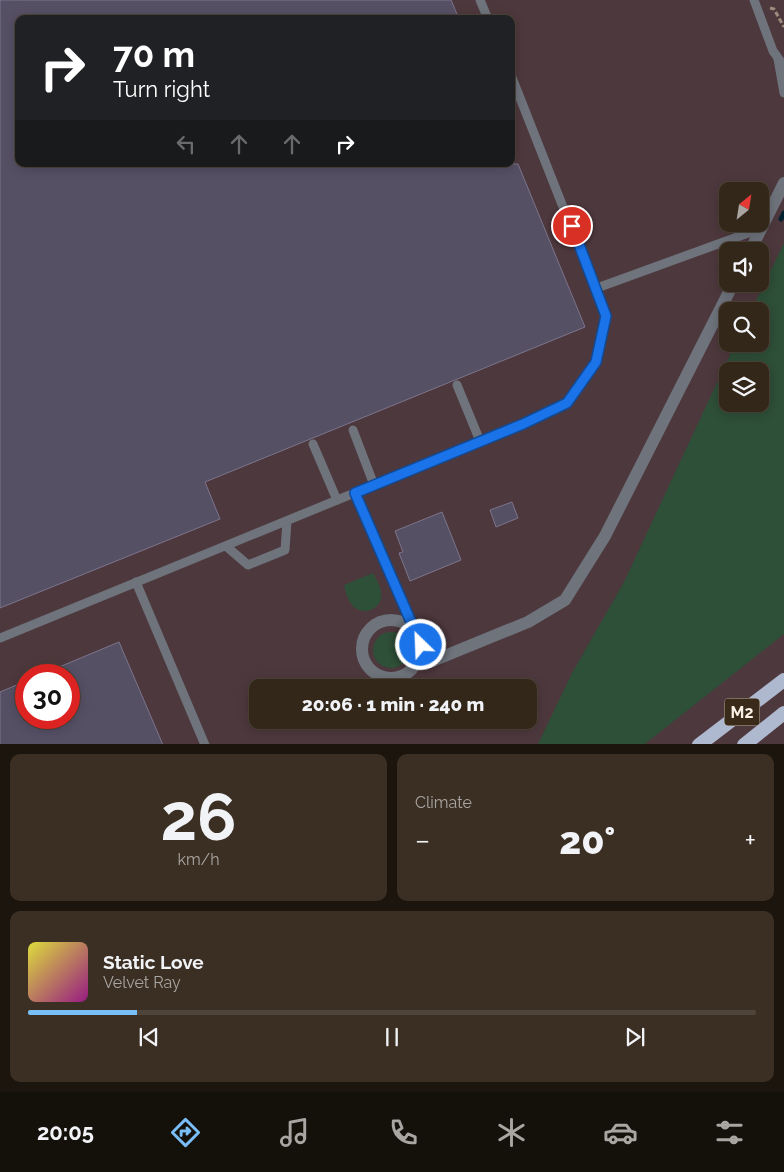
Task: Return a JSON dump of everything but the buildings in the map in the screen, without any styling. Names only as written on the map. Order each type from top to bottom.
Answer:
[{"type":"highway","name":"M2","points":[[699,744],[784,680]]},
{"type":"highway","name":"M2","points":[[744,744],[784,713]]},
{"type":"street","points":[[769,213],[784,182]]},
{"type":"street","points":[[418,661],[430,662],[520,625],[565,600],[605,536],[729,292]]},
{"type":"street","points":[[398,620],[414,630],[421,645],[418,661],[408,673],[390,678],[373,671],[363,655],[365,636],[378,622],[398,620]]},
{"type":"lane","points":[[480,0],[486,15]]},
{"type":"lane","points":[[754,0],[782,61],[784,93]]},
{"type":"lane","points":[[0,638],[355,493],[567,403],[596,362],[606,316],[597,288],[515,85]]},
{"type":"lane","points":[[597,288],[751,232]]},
{"type":"lane","points":[[457,385],[480,441]]},
{"type":"lane","points":[[353,430],[374,485]]},
{"type":"lane","points":[[313,444],[337,500]]},
{"type":"lane","points":[[355,493],[414,630]]},
{"type":"lane","points":[[226,546],[248,565],[285,550],[287,521]]},
{"type":"lane","points":[[136,582],[205,744]]},
{"type":"shaded area","points":[[0,0],[784,0],[784,744],[0,744]]},
{"type":"green space","points":[[784,243],[784,634],[645,744],[538,744],[572,673],[624,582],[719,378],[719,412],[769,412],[769,362],[727,362],[731,352],[769,352],[769,302],[755,302],[760,292],[769,292],[769,274]]},
{"type":"green space","points":[[373,573],[380,589],[380,602],[369,611],[359,610],[350,603],[344,585]]},
{"type":"green space","points":[[391,632],[398,633],[404,637],[408,643],[408,657],[404,663],[398,667],[391,668],[384,667],[378,663],[374,657],[373,650],[374,643],[378,637],[384,633]]},
{"type":"waterway","points":[[781,219],[784,213]]},
{"type":"route","points":[[421,645],[355,493],[523,424],[567,403],[596,362],[606,316],[572,226]]}]
